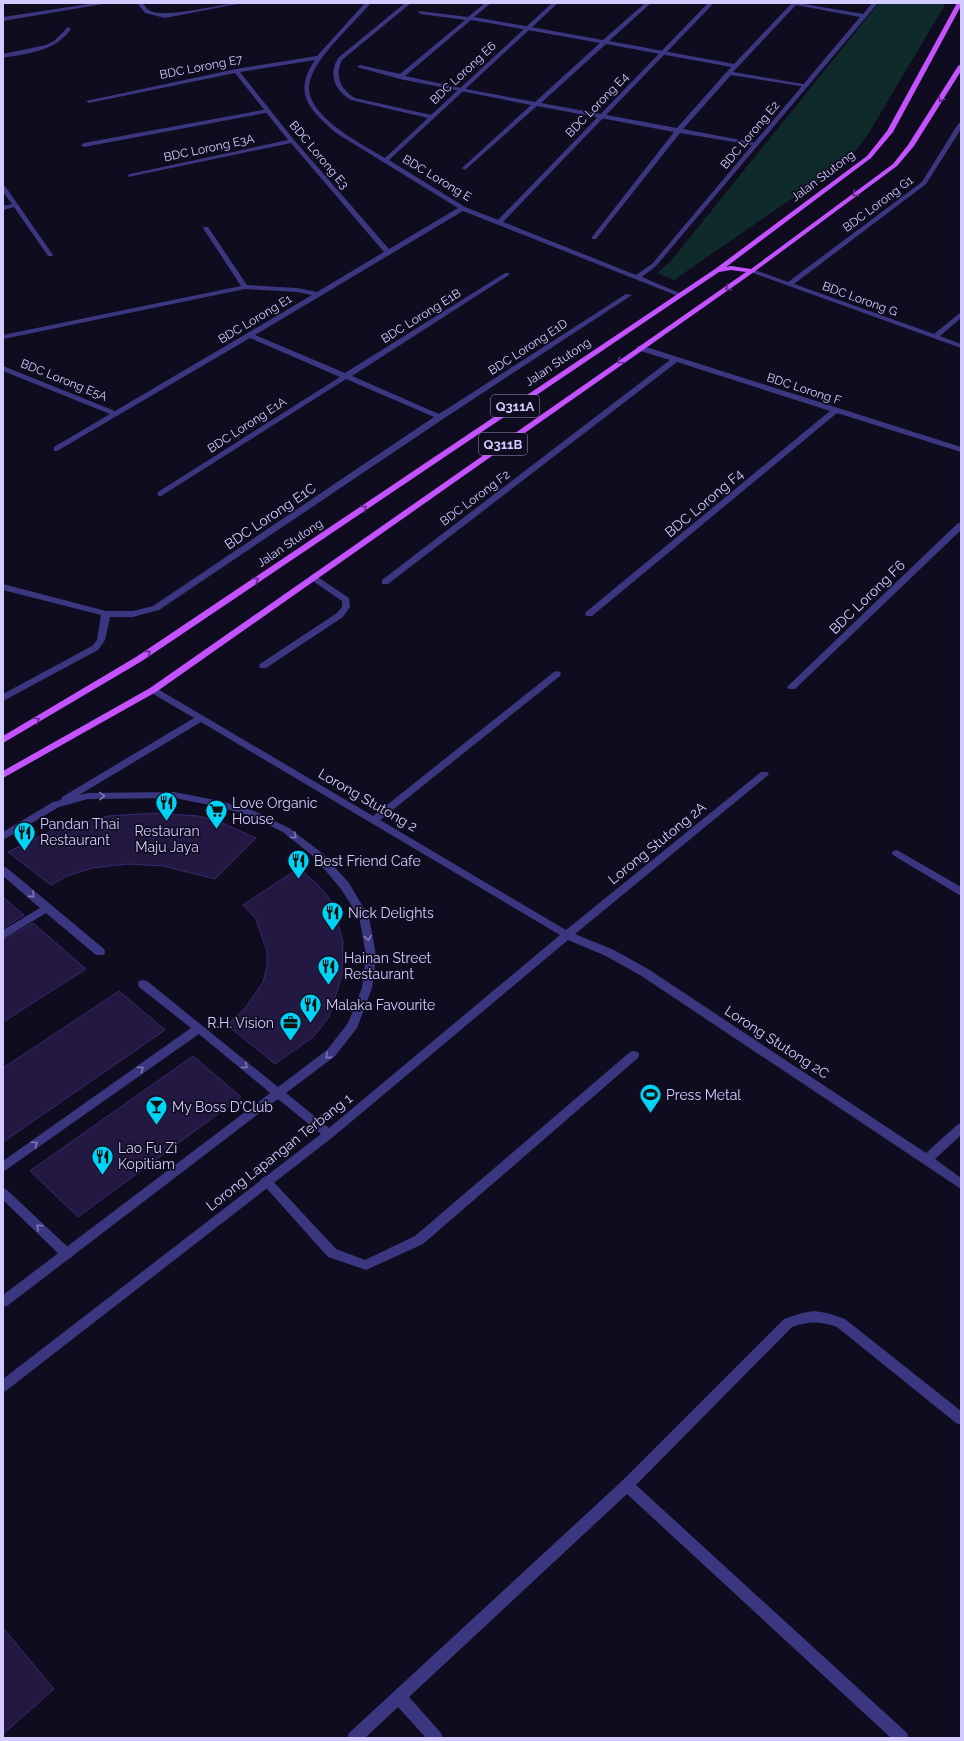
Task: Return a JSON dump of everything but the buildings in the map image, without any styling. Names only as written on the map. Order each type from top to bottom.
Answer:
[{"type":"main road","name":"Jalan Stutong","points":[[3,740],[139,660],[717,270],[869,157],[890,132],[960,3]]},
{"type":"main road","name":"Q311B","points":[[3,774],[13,770],[153,690],[752,271],[895,165],[911,146],[961,66]]},
{"type":"main road","points":[[717,270],[731,268],[752,271]]},
{"type":"street","points":[[3,19],[78,5],[106,3]]},
{"type":"street","points":[[140,3],[147,12],[165,16],[239,3]]},
{"type":"street","name":"BDC Lorong E","points":[[368,3],[318,58],[309,74],[306,88],[316,108],[338,132],[463,208],[680,295]]},
{"type":"street","points":[[408,3],[340,59],[336,65],[337,77],[343,93],[353,99],[432,117]]},
{"type":"street","points":[[400,77],[488,3]]},
{"type":"street","name":"BDC Lorong E6","points":[[386,160],[556,3]]},
{"type":"street","points":[[465,168],[648,3]]},
{"type":"street","name":"BDC Lorong E4","points":[[499,222],[710,3]]},
{"type":"street","name":"BDC Lorong E2","points":[[638,277],[654,265],[875,3]]},
{"type":"street","points":[[594,238],[678,131],[791,4],[864,16]]},
{"type":"street","points":[[421,12],[528,28],[662,54],[735,66]]},
{"type":"street","points":[[3,56],[53,45],[63,38],[68,29]]},
{"type":"street","name":"BDC Lorong E7","points":[[89,101],[236,71],[318,58]]},
{"type":"street","points":[[360,67],[461,90],[601,117],[756,144]]},
{"type":"street","name":"BDC Lorong E3","points":[[236,71],[292,142],[388,252]]},
{"type":"street","points":[[731,73],[806,85]]},
{"type":"street","points":[[84,145],[268,111]]},
{"type":"street","name":"BDC Lorong G1","points":[[788,285],[924,183],[961,124]]},
{"type":"street","name":"BDC Lorong E3A","points":[[130,176],[292,142]]},
{"type":"street","points":[[3,187],[50,255]]},
{"type":"street","points":[[3,208],[16,205]]},
{"type":"street","name":"BDC Lorong E1","points":[[57,449],[463,208]]},
{"type":"street","points":[[206,228],[245,287]]},
{"type":"street","name":"BDC Lorong G","points":[[752,271],[961,346]]},
{"type":"street","name":"BDC Lorong E1B","points":[[346,376],[507,274]]},
{"type":"street","points":[[3,337],[245,287],[297,290],[318,294]]},
{"type":"street","name":"BDC Lorong E1D","points":[[440,417],[628,294]]},
{"type":"street","points":[[934,337],[961,314]]},
{"type":"street","points":[[250,335],[440,417]]},
{"type":"street","name":"BDC Lorong F","points":[[640,348],[961,450]]},
{"type":"street","name":"BDC Lorong F2","points":[[385,582],[675,360]]},
{"type":"street","name":"BDC Lorong E5A","points":[[3,368],[116,414]]},
{"type":"street","name":"BDC Lorong E1A","points":[[161,494],[346,376]]},
{"type":"street","name":"BDC Lorong F4","points":[[589,614],[835,411]]},
{"type":"street","name":"BDC Lorong E1C","points":[[3,588],[106,614],[133,614],[156,608],[440,417]]},
{"type":"street","name":"BDC Lorong F6","points":[[792,687],[961,525]]},
{"type":"street","points":[[263,666],[340,615],[346,606],[346,600],[313,577]]},
{"type":"street","points":[[3,698],[95,648],[102,640],[106,614]]},
{"type":"street","points":[[374,820],[557,674]]},
{"type":"street","name":"Lorong Stutong 2","points":[[153,690],[567,934]]},
{"type":"street","points":[[3,837],[201,718]]},
{"type":"street","name":"Lorong Stutong 2A","points":[[567,934],[764,774]]},
{"type":"street","points":[[3,1302],[279,1094],[331,1053],[353,1025],[367,988],[371,955],[364,917],[345,886],[318,855],[286,830],[251,814],[220,804],[174,795],[88,796],[56,804]]},
{"type":"street","points":[[897,853],[961,892]]},
{"type":"street","points":[[3,870],[100,952]]},
{"type":"street","points":[[3,935],[47,908]]},
{"type":"street","name":"Lorong Lapangan Terbang 1","points":[[3,1386],[266,1181],[329,1134],[567,934]]},
{"type":"street","name":"Lorong Stutong 2C","points":[[567,934],[610,953],[644,972],[927,1159],[961,1184]]},
{"type":"street","points":[[143,984],[329,1134]]},
{"type":"street","points":[[3,1167],[199,1028]]},
{"type":"street","points":[[266,1181],[332,1253],[366,1265],[420,1240],[634,1055]]},
{"type":"street","points":[[927,1159],[961,1128]]},
{"type":"street","points":[[3,1193],[67,1254]]},
{"type":"street","points":[[354,1738],[628,1484],[788,1323],[802,1317],[823,1316],[841,1324],[961,1419]]},
{"type":"street","points":[[628,1484],[902,1738]]},
{"type":"street","points":[[399,1697],[436,1738]]},
{"type":"green space","points":[[879,3],[946,3],[867,136],[849,159],[674,280],[657,273],[670,262]]},
{"type":"place","name":"Restauran Maju Jaya","points":[[167,822]]},
{"type":"place","name":"Love Organic House","points":[[217,830]]},
{"type":"place","name":"Pandan Thai Restaurant","points":[[24,852]]},
{"type":"place","name":"Best Friend Cafe","points":[[299,880]]},
{"type":"place","name":"Nick Delights","points":[[333,932]]},
{"type":"place","name":"Hainan Street Restaurant","points":[[329,986]]},
{"type":"place","name":"Malaka Favourite","points":[[310,1024]]},
{"type":"place","name":"R.H. Vision","points":[[290,1042]]},
{"type":"place","name":"Press Metal","points":[[651,1114]]},
{"type":"place","name":"My Boss D'Club","points":[[157,1126]]},
{"type":"place","name":"Lao Fu Zi Kopitiam","points":[[102,1176]]}]
